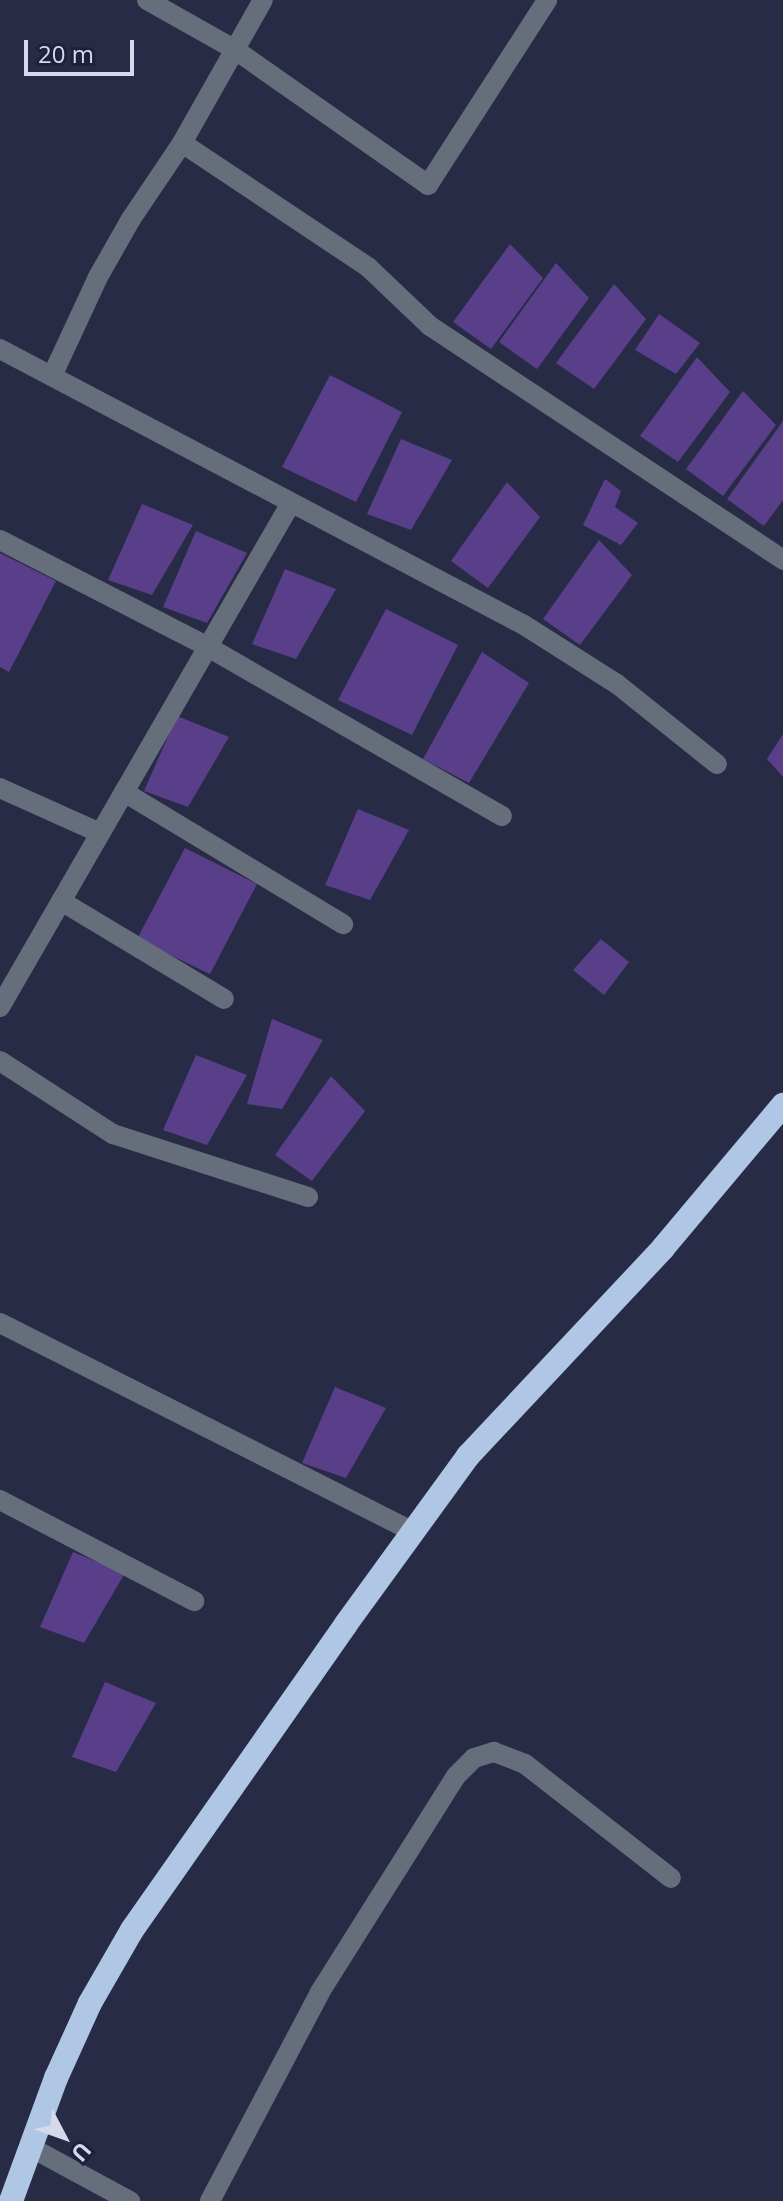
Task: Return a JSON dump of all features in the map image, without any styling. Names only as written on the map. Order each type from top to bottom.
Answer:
[{"type":"highway","points":[[11,2201],[90,2003],[132,1930],[412,1531],[468,1456],[663,1248],[783,1105]]},
{"type":"street","points":[[147,0],[234,49],[428,185],[547,0]]},
{"type":"street","points":[[53,374],[98,277],[131,219],[182,143],[263,0]]},
{"type":"street","points":[[182,143],[368,267],[430,326],[783,560]]},
{"type":"street","points":[[0,349],[53,374],[524,625],[617,684],[717,764]]},
{"type":"street","points":[[1,1004],[291,503]]},
{"type":"street","points":[[0,540],[208,647],[502,816]]},
{"type":"street","points":[[0,788],[100,833]]},
{"type":"street","points":[[124,792],[343,924]]},
{"type":"street","points":[[61,901],[224,999]]},
{"type":"street","points":[[0,1061],[113,1134],[308,1197]]},
{"type":"street","points":[[0,1323],[412,1531]]},
{"type":"street","points":[[0,1500],[194,1601]]},
{"type":"street","points":[[210,2201],[320,1992],[456,1776],[474,1758],[494,1752],[525,1764],[671,1878]]},
{"type":"street","points":[[30,2147],[130,2201]]},
{"type":"building","points":[[510,244],[543,278],[491,349],[453,322]]},
{"type":"building","points":[[556,263],[589,298],[537,369],[499,342]]},
{"type":"building","points":[[614,284],[646,319],[594,389],[556,363]]},
{"type":"building","points":[[659,314],[700,343],[676,374],[635,350]]},
{"type":"building","points":[[697,357],[730,392],[678,462],[640,436]]},
{"type":"building","points":[[330,375],[402,412],[356,502],[282,467]]},
{"type":"building","points":[[743,391],[776,425],[723,496],[686,469]]},
{"type":"building","points":[[783,421],[783,500],[764,526],[727,499]]},
{"type":"building","points":[[401,439],[452,460],[411,530],[367,514]]},
{"type":"building","points":[[605,479],[621,491],[615,507],[638,523],[621,545],[583,525]]},
{"type":"building","points":[[507,482],[540,517],[488,588],[451,561]]},
{"type":"building","points":[[142,504],[193,525],[152,595],[108,580]]},
{"type":"building","points":[[196,531],[247,553],[207,623],[163,607]]},
{"type":"building","points":[[599,540],[632,575],[580,645],[543,619]]},
{"type":"building","points":[[0,553],[56,581],[9,672],[0,667]]},
{"type":"building","points":[[285,569],[336,589],[296,659],[252,644]]},
{"type":"building","points":[[386,609],[458,645],[412,735],[338,700]]},
{"type":"building","points":[[482,652],[529,683],[469,783],[423,759]]},
{"type":"building","points":[[177,716],[229,737],[188,807],[144,791]]},
{"type":"building","points":[[783,734],[783,777],[767,759]]},
{"type":"building","points":[[358,809],[409,830],[370,900],[325,885]]},
{"type":"building","points":[[185,848],[257,884],[210,974],[137,939]]},
{"type":"building","points":[[601,939],[629,962],[604,995],[573,970]]},
{"type":"building","points":[[272,1019],[323,1040],[282,1109],[247,1104]]},
{"type":"building","points":[[196,1055],[247,1075],[207,1145],[163,1130]]},
{"type":"building","points":[[331,1076],[365,1111],[312,1181],[275,1155]]},
{"type":"building","points":[[335,1387],[386,1408],[346,1478],[302,1463]]},
{"type":"building","points":[[73,1552],[125,1573],[84,1643],[40,1627]]},
{"type":"building","points":[[105,1682],[156,1703],[116,1772],[72,1757]]}]
